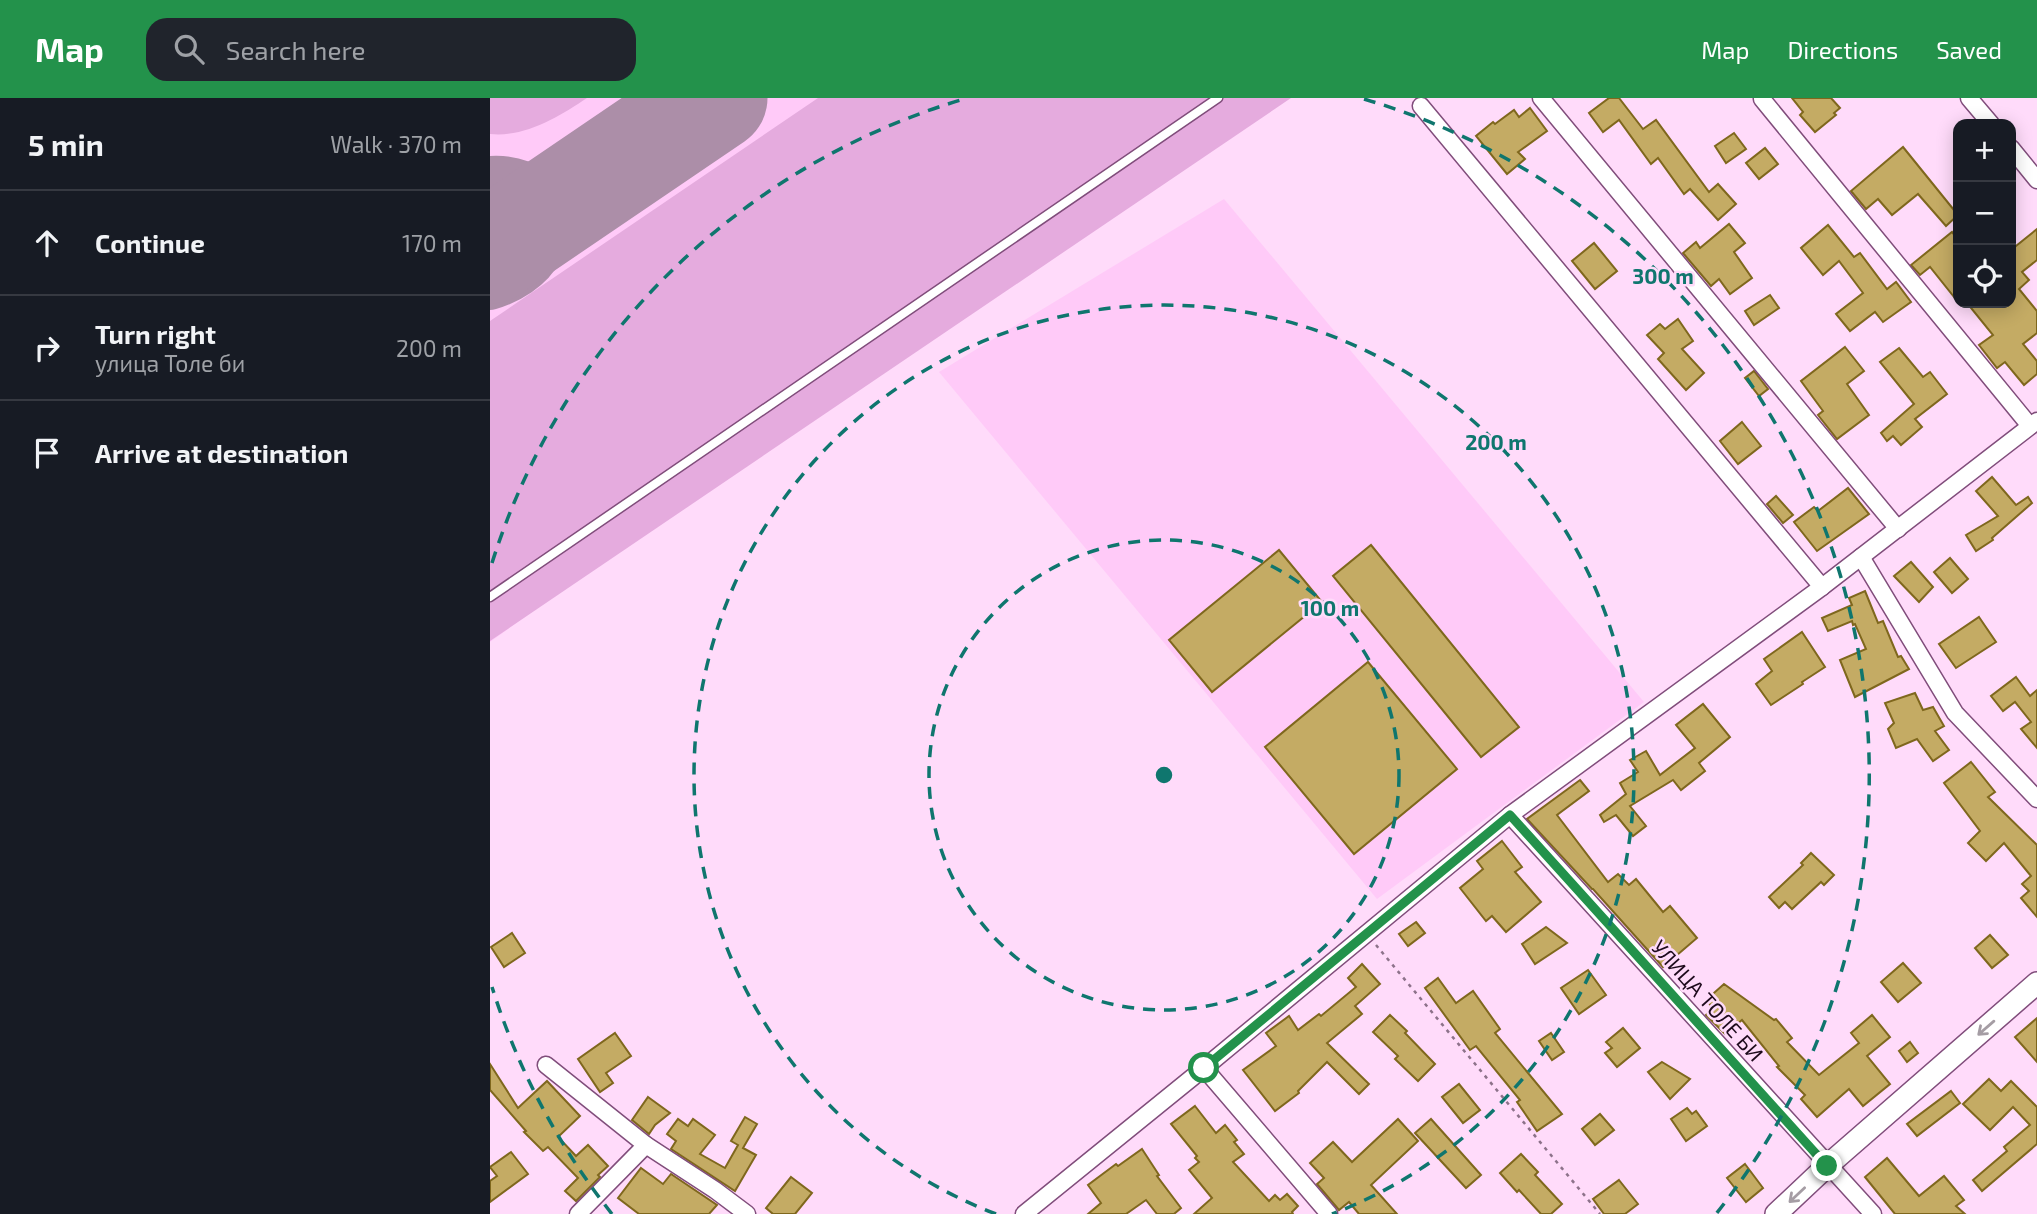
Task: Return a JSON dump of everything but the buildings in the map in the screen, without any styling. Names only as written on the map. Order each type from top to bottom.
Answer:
[{"type":"street","points":[[1541,98],[1898,529]]},
{"type":"street","points":[[1969,98],[1987,119]]},
{"type":"street","points":[[1024,1214],[1510,815],[1822,587],[2034,423],[1762,99]]},
{"type":"street","points":[[1421,106],[1822,587]]},
{"type":"street","points":[[2016,154],[2037,180]]},
{"type":"street","points":[[1861,557],[1955,713],[2037,799]]},
{"type":"street","name":"УЛИЦА ТОЛЕ БИ","points":[[1510,815],[1873,1214]]},
{"type":"street","points":[[1776,1214],[1827,1166],[2037,983]]},
{"type":"street","points":[[546,1065],[646,1145],[747,1214]]},
{"type":"street","points":[[1204,1068],[1329,1214]]},
{"type":"street","points":[[578,1214],[646,1145]]},
{"type":"lane","points":[[490,597],[1218,98]]},
{"type":"path","points":[[1367,934],[1600,1214]]},
{"type":"shaded area","points":[[490,98],[1286,98],[701,491],[490,642]]},
{"type":"shaded area","points":[[490,98],[587,98],[529,129],[516,133],[490,134]]},
{"type":"shaded area","points":[[818,98],[1291,98],[490,641],[490,321]]},
{"type":"shaded area","points":[[1224,199],[1644,702],[1377,899],[939,372]]},
{"type":"taxiway","points":[[490,177],[521,181],[533,187],[548,207],[550,220],[548,235],[538,258],[513,279],[490,289]]},
{"type":"taxiway","points":[[490,221],[521,218],[549,211]]},
{"type":"runway","points":[[490,251],[715,98]]},
{"type":"route","points":[[1204,1068],[1510,815],[1827,1166]]}]
